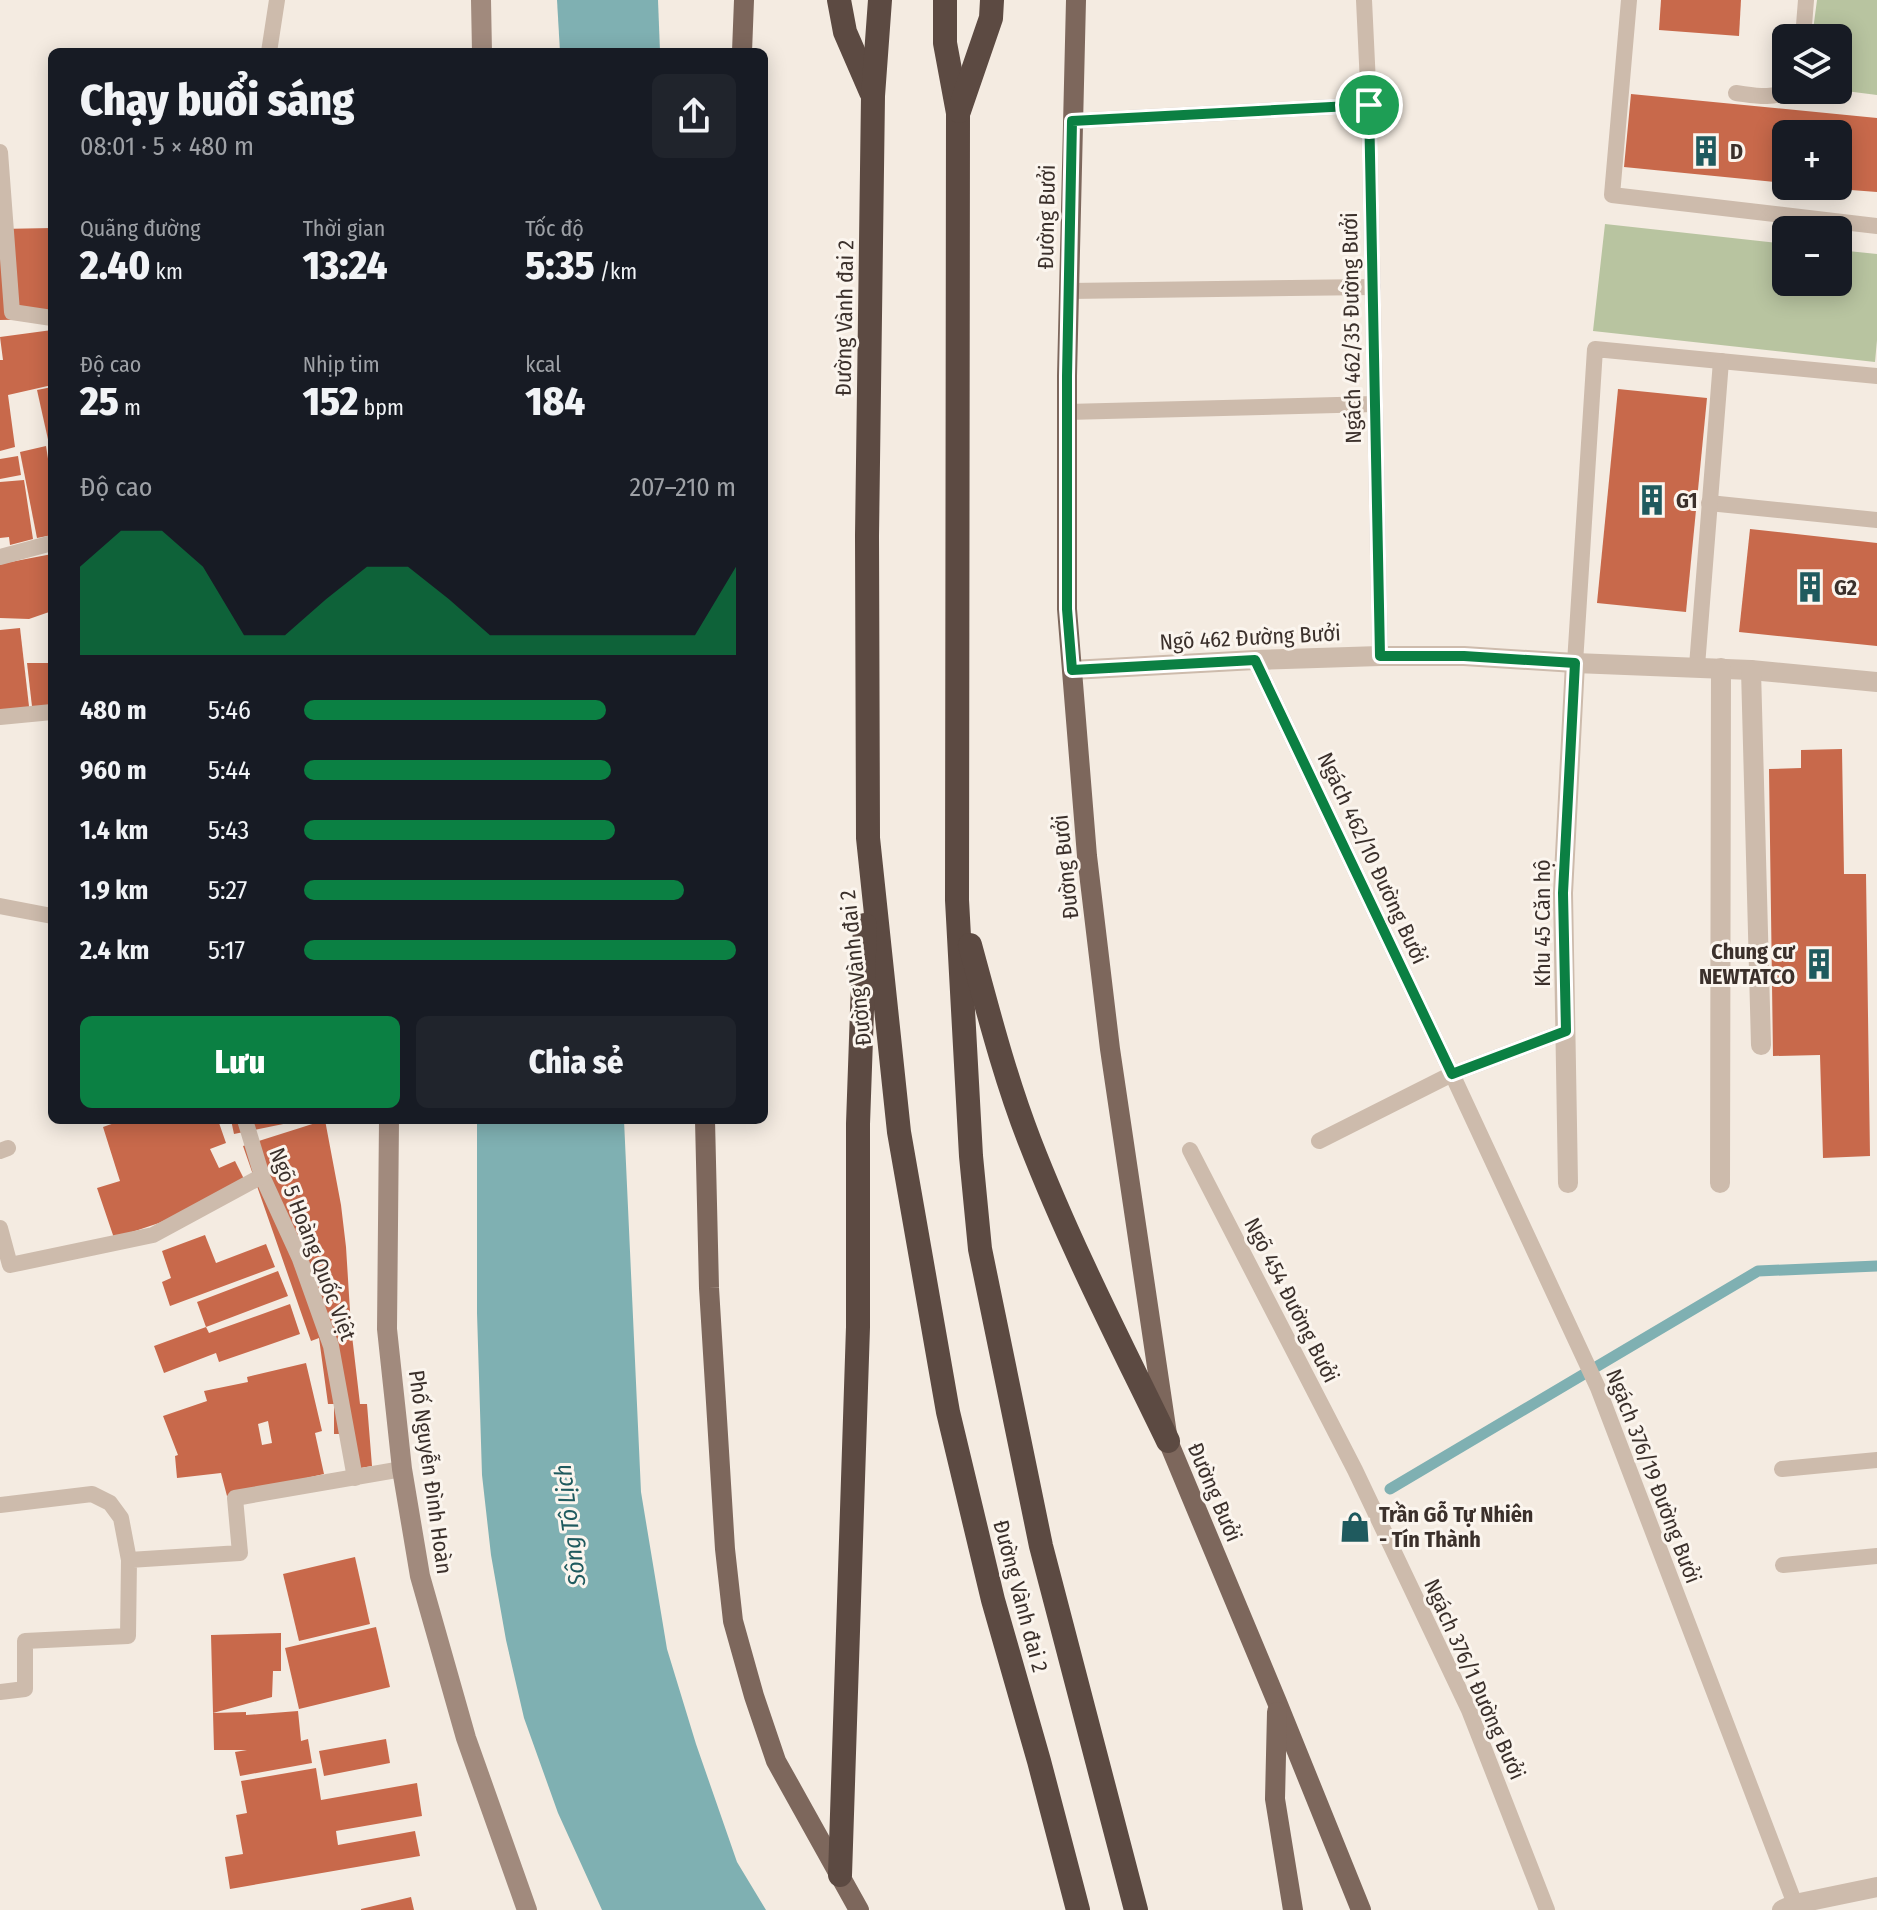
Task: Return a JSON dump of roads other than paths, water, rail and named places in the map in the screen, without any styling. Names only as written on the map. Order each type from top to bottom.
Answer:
[{"type":"highway","points":[[839,0],[845,32],[873,96]]},
{"type":"highway","name":"Đường Vành đai 2","points":[[880,0],[873,96],[867,536],[868,838],[899,1132],[948,1412],[993,1600],[1078,1910]]},
{"type":"highway","name":"Đường Vành đai 2","points":[[945,0],[945,43],[958,113],[957,900],[971,1156],[980,1249],[1041,1546],[1136,1910]]},
{"type":"highway","points":[[958,113],[991,18],[992,0]]},
{"type":"highway","points":[[840,1875],[858,1327],[858,1124],[868,838]]},
{"type":"highway","points":[[957,900],[997,1044],[1029,1140],[1074,1249],[1168,1441]]},
{"type":"main road","points":[[481,0],[482,48]]},
{"type":"main road","points":[[742,48],[744,0]]},
{"type":"main road","name":"Đường Bưởi","points":[[1076,0],[1067,412],[1067,609],[1087,856],[1110,1049],[1168,1441],[1361,1910]]},
{"type":"main road","name":"Phố Nguyễn Đình Hoàn","points":[[389,1124],[387,1329],[402,1469],[420,1576],[466,1738],[527,1910]]},
{"type":"main road","points":[[705,1124],[709,1288],[725,1549],[733,1621],[776,1761],[859,1910]]},
{"type":"main road","name":"Đường Bưởi","points":[[1277,1702],[1275,1799],[1293,1910]]},
{"type":"street","name":"Ngõ 462 Đường Bưởi","points":[[1072,670],[1255,660],[1464,656],[1697,666],[1877,682]]},
{"type":"street","name":"Khu 45 Căn hộ","points":[[1568,1183],[1563,893],[1575,663]]},
{"type":"street","points":[[1720,1183],[1721,668]]},
{"type":"street","points":[[1751,670],[1761,1045]]},
{"type":"street","points":[[1791,1908],[1877,1887]]},
{"type":"lane","points":[[270,48],[277,0]]},
{"type":"lane","name":"Ngách 462/35 Đường Bưởi","points":[[1364,0],[1369,105],[1380,656]]},
{"type":"lane","points":[[1629,0],[1612,195],[1877,226]]},
{"type":"lane","points":[[1804,24],[1806,0]]},
{"type":"lane","points":[[1736,93],[1772,96]]},
{"type":"lane","points":[[1072,121],[1369,105]]},
{"type":"lane","points":[[0,152],[6,315],[48,318]]},
{"type":"lane","points":[[1069,291],[1373,287]]},
{"type":"lane","points":[[1575,663],[1595,349],[1877,376]]},
{"type":"lane","points":[[1697,666],[1721,361]]},
{"type":"lane","points":[[1067,412],[1375,404]]},
{"type":"lane","points":[[1709,503],[1877,520]]},
{"type":"lane","points":[[0,557],[48,544]]},
{"type":"lane","name":"Ngách 462/10 Đường Bưởi","points":[[1255,660],[1452,1074]]},
{"type":"lane","points":[[0,717],[48,712]]},
{"type":"lane","points":[[0,906],[48,915]]},
{"type":"lane","points":[[1319,1141],[1452,1074],[1566,1031]]},
{"type":"lane","name":"Ngách 376/19 Đường Bưởi","points":[[1452,1074],[1598,1388],[1791,1908]]},
{"type":"lane","name":"Ngõ 5 Hoàng Quốc Việt","points":[[246,1124],[262,1176],[300,1259],[331,1346],[355,1478]]},
{"type":"lane","name":"Ngõ 454 Đường Bưởi","points":[[1190,1150],[1355,1470]]},
{"type":"lane","points":[[0,1228],[10,1265],[153,1235],[262,1176]]},
{"type":"lane","points":[[1782,1469],[1877,1460]]},
{"type":"lane","points":[[129,1560],[240,1553],[235,1498],[402,1469]]},
{"type":"lane","name":"Ngách 376/1 Đường Bưởi","points":[[1355,1470],[1469,1710],[1547,1910]]},
{"type":"lane","points":[[0,1505],[92,1494],[110,1503],[121,1518],[129,1560],[128,1636],[25,1641],[25,1689],[0,1692]]},
{"type":"lane","points":[[1783,1565],[1877,1556]]},
{"type":"water","points":[[557,0],[658,0],[660,48],[560,48]]},
{"type":"water","name":"Sông Tô Lịch","points":[[477,1124],[624,1124],[641,1492],[667,1649],[737,1862],[766,1910],[602,1910],[558,1813],[524,1718],[506,1640],[491,1555],[482,1475],[477,1313]]},
{"type":"waterway","points":[[1390,1489],[1758,1271],[1877,1266]]},
{"type":"place","name":"D","points":[[1706,151]]},
{"type":"place","name":"G1","points":[[1652,500]]},
{"type":"place","name":"G2","points":[[1810,587]]},
{"type":"place","name":"Chung cư NEWTATCO","points":[[1819,964]]},
{"type":"place","name":"Trần Gỗ Tự Nhiên - Tín Thành","points":[[1355,1527]]}]
